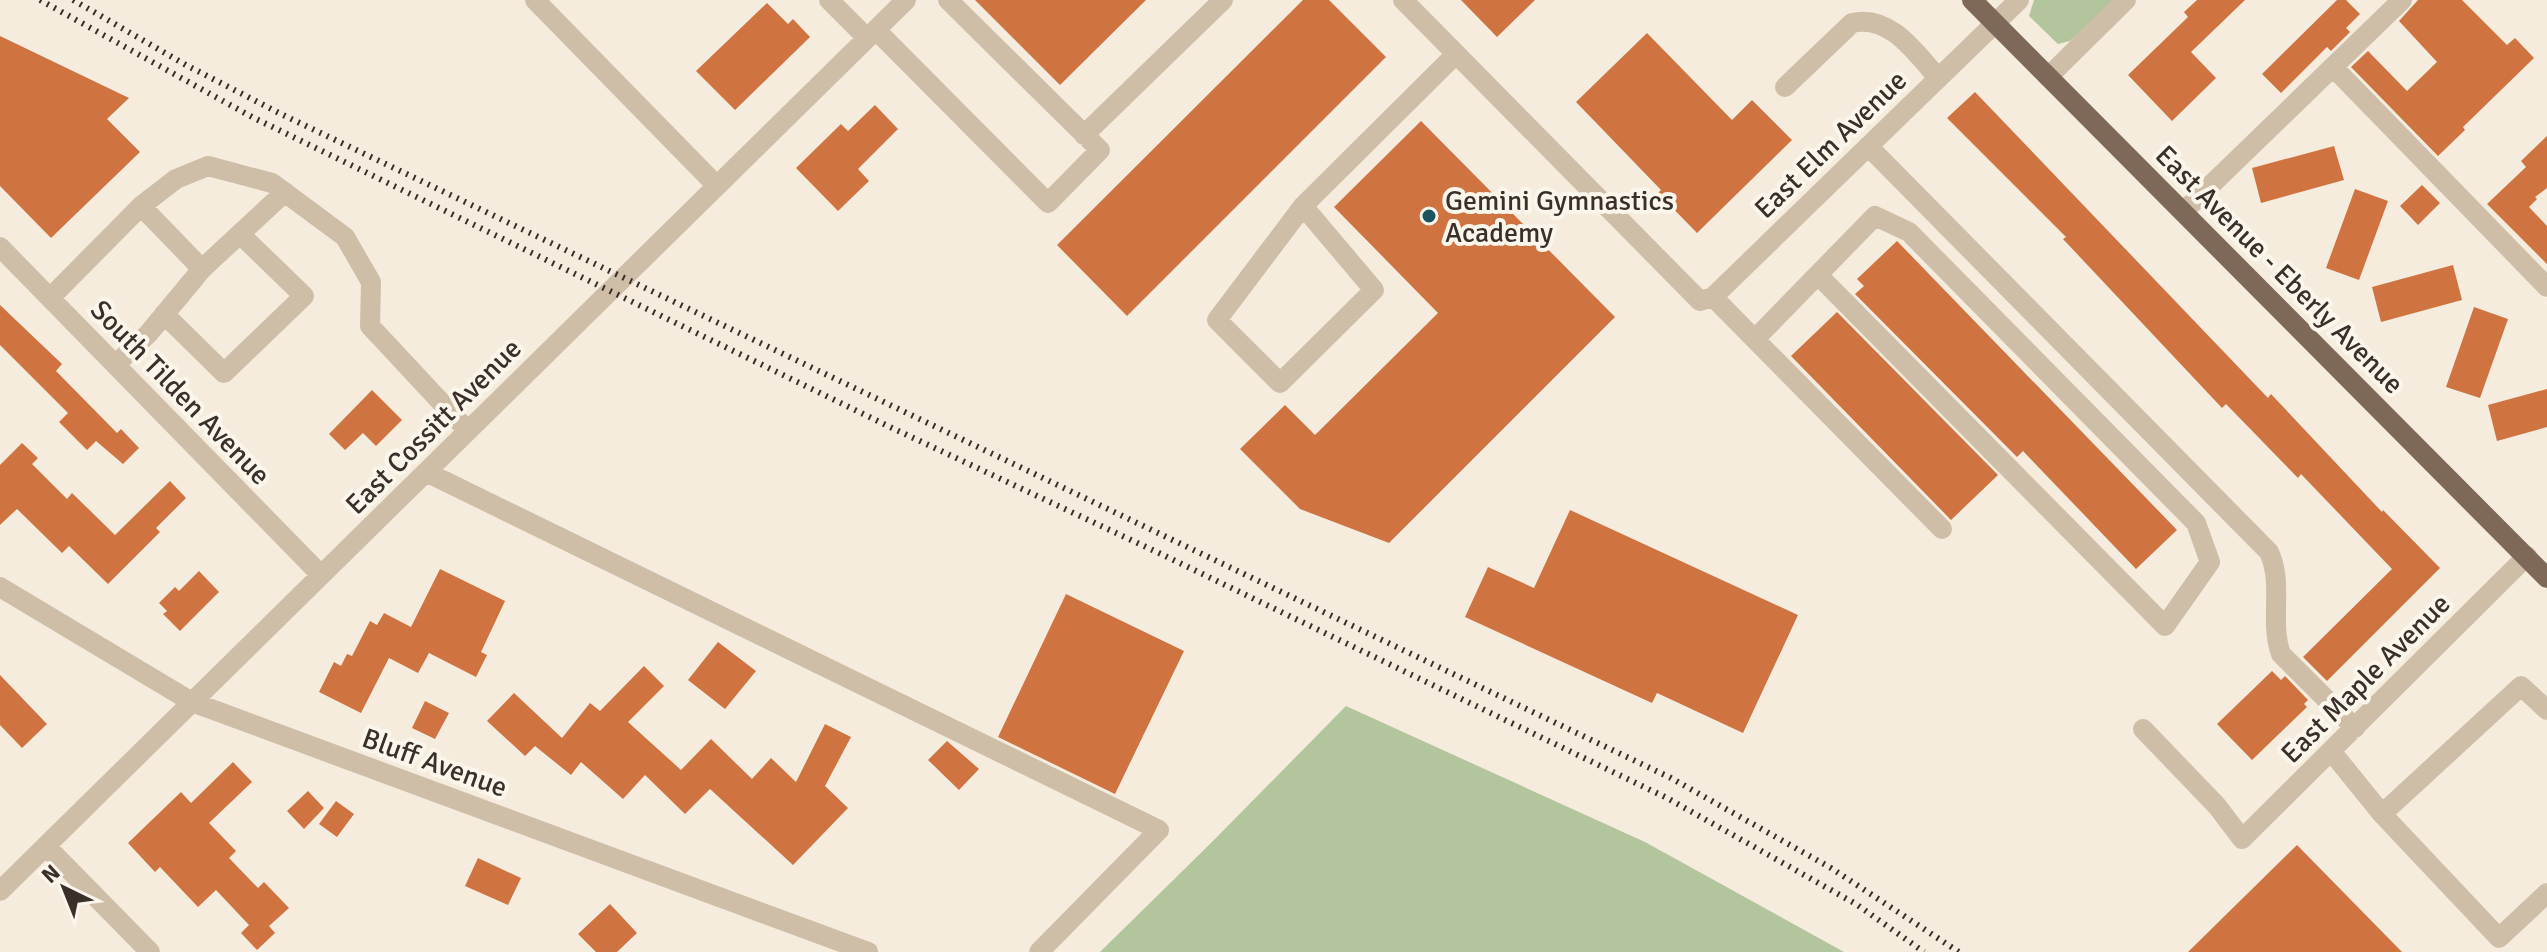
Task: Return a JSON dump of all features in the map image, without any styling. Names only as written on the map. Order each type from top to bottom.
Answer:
[{"type":"main road","name":"East Avenue - Eberly Avenue","points":[[1972,0],[2547,578]]},
{"type":"street","points":[[535,0],[717,186]]},
{"type":"street","points":[[829,0],[871,34],[1048,203],[1100,150],[948,0]]},
{"type":"street","name":"East Cossitt Avenue","points":[[0,891],[906,0]]},
{"type":"street","points":[[1084,135],[1223,0]]},
{"type":"street","points":[[1403,0],[1707,299],[1756,338],[1942,529]]},
{"type":"street","name":"East Elm Avenue","points":[[1707,299],[2019,0]]},
{"type":"street","points":[[2048,77],[2126,0]]},
{"type":"street","points":[[2183,212],[2402,0]]},
{"type":"street","points":[[1785,87],[1852,23],[1865,20],[1894,32],[1938,78]]},
{"type":"street","points":[[1303,206],[1374,290],[1280,383],[1217,320],[1303,206],[1456,54]]},
{"type":"street","points":[[2333,67],[2547,287]]},
{"type":"street","points":[[1868,146],[2269,552],[2277,568],[2276,639],[2281,654],[2355,728]]},
{"type":"street","points":[[50,298],[141,206],[176,179],[208,166],[272,183],[345,237],[371,282],[370,326],[468,431]]},
{"type":"street","points":[[115,365],[148,334],[202,269],[285,192]]},
{"type":"street","points":[[141,206],[202,269]]},
{"type":"street","points":[[1756,338],[1875,216],[1909,232],[2196,523],[2210,562],[2165,626],[1818,275]]},
{"type":"street","points":[[164,314],[224,373],[304,296],[241,235]]},
{"type":"street","name":"South Tilden Avenue","points":[[0,247],[321,575]]},
{"type":"street","points":[[426,472],[1159,830],[1039,952]]},
{"type":"street","name":"East Maple Avenue","points":[[2143,729],[2217,806],[2242,839],[2527,556]]},
{"type":"street","name":"Bluff Avenue","points":[[0,587],[192,702],[868,952]]},
{"type":"street","points":[[2382,814],[2521,686],[2547,710]]},
{"type":"street","points":[[2331,751],[2495,945],[2547,893]]},
{"type":"street","points":[[46,846],[150,952]]},
{"type":"green space","points":[[2034,0],[2115,0],[2070,41],[2058,44],[2029,16]]},
{"type":"green space","points":[[1346,706],[1645,842],[1844,952],[1100,952]]},
{"type":"building","points":[[975,0],[1146,0],[1060,85]]},
{"type":"building","points":[[1303,0],[1329,0],[1386,57],[1127,316],[1057,245]]},
{"type":"building","points":[[1461,0],[1535,0],[1497,37]]},
{"type":"building","points":[[2197,0],[2245,0],[2191,52],[2216,78],[2172,121],[2128,75],[2188,17],[2184,12]]},
{"type":"building","points":[[2337,0],[2346,0],[2360,14],[2346,28],[2350,32],[2331,51],[2327,47],[2281,93],[2262,74]]},
{"type":"building","points":[[2418,0],[2462,0],[2507,45],[2515,38],[2534,58],[2463,127],[2465,130],[2438,156],[2351,67],[2368,51],[2407,91],[2437,62],[2399,21]]},
{"type":"building","points":[[767,3],[788,24],[793,19],[810,37],[735,110],[696,71]]},
{"type":"building","points":[[1647,33],[1732,120],[1752,100],[1792,140],[1697,233],[1658,193],[1661,190],[1576,102]]},
{"type":"building","points":[[0,36],[129,98],[107,119],[140,152],[51,238],[0,186]]},
{"type":"building","points":[[1975,92],[2268,398],[2271,394],[2382,512],[2440,568],[2327,681],[2303,657],[2392,569],[2301,474],[2298,478],[2226,404],[2222,408],[2063,239],[2066,237],[1947,118]]},
{"type":"building","points":[[875,105],[898,129],[858,169],[869,181],[838,211],[796,168],[841,124],[848,131]]},
{"type":"building","points":[[1421,121],[1615,317],[1389,543],[1300,509],[1240,449],[1285,405],[1315,435],[1438,313],[1334,207]]},
{"type":"building","points":[[2547,136],[2547,188],[2535,197],[2537,199],[2529,207],[2547,226],[2547,264],[2487,204],[2526,167],[2521,161]]},
{"type":"building","points":[[2334,146],[2344,180],[2261,203],[2252,168]]},
{"type":"building","points":[[2422,185],[2440,203],[2418,225],[2400,206]]},
{"type":"building","points":[[2355,189],[2388,201],[2359,280],[2326,268]]},
{"type":"building","points":[[1897,241],[2177,530],[2136,569],[2023,451],[2017,457],[1855,294],[1864,286],[1857,279]]},
{"type":"building","points":[[2453,265],[2462,300],[2381,322],[2372,287]]},
{"type":"building","points":[[0,305],[62,364],[56,371],[117,433],[121,429],[139,448],[123,464],[96,441],[87,450],[59,422],[68,413],[0,345]]},
{"type":"building","points":[[2474,307],[2508,319],[2480,398],[2446,387]]},
{"type":"building","points":[[1837,312],[1998,475],[1951,520],[1791,356]]},
{"type":"building","points":[[2547,389],[2547,427],[2497,441],[2488,405]]},
{"type":"building","points":[[372,390],[402,420],[376,446],[363,433],[345,450],[329,434]]},
{"type":"building","points":[[22,443],[38,458],[32,464],[67,499],[72,493],[115,535],[170,481],[186,498],[156,528],[160,532],[108,584],[69,546],[62,553],[17,509],[0,525],[0,465]]},
{"type":"building","points":[[1570,510],[1798,615],[1743,733],[1657,693],[1652,703],[1465,617],[1488,567],[1534,588]]},
{"type":"building","points":[[440,569],[505,601],[481,652],[487,655],[476,677],[429,653],[418,673],[389,658],[361,713],[319,692],[334,662],[341,666],[347,654],[352,656],[370,621],[377,625],[384,613],[411,627]]},
{"type":"building","points":[[199,571],[219,592],[180,631],[163,614],[167,611],[159,603],[175,587],[179,591]]},
{"type":"building","points":[[1066,594],[1184,651],[1115,794],[998,737]]},
{"type":"building","points":[[718,642],[756,671],[725,709],[688,680]]},
{"type":"building","points":[[644,666],[664,686],[628,722],[681,770],[711,739],[752,779],[771,758],[796,782],[825,724],[851,737],[825,786],[848,808],[793,865],[710,789],[685,814],[645,775],[623,799],[581,762],[571,775],[535,746],[525,756],[487,721],[514,693],[562,738],[590,703],[600,711]]},
{"type":"building","points":[[2272,671],[2281,680],[2285,676],[2308,700],[2304,704],[2307,707],[2252,760],[2217,724]]},
{"type":"building","points":[[0,675],[47,724],[22,748],[0,725]]},
{"type":"building","points":[[425,701],[449,713],[435,739],[412,728]]},
{"type":"building","points":[[947,741],[979,769],[959,790],[928,760]]},
{"type":"building","points":[[233,762],[252,782],[209,823],[236,851],[229,858],[258,888],[264,882],[289,908],[269,926],[275,933],[257,950],[241,933],[249,925],[216,890],[198,907],[160,867],[155,872],[128,843],[181,792],[191,803]]},
{"type":"building","points":[[308,791],[324,808],[304,829],[287,811]]},
{"type":"building","points":[[336,801],[354,814],[337,837],[319,824]]},
{"type":"building","points":[[2297,845],[2402,952],[2188,952]]},
{"type":"building","points":[[478,858],[521,878],[508,905],[465,886]]},
{"type":"building","points":[[610,904],[637,933],[617,952],[596,952],[578,934]]},
{"type":"railway","points":[[40,0],[252,117],[890,427],[1667,798],[1856,904],[1924,952]]},
{"type":"railway","points":[[73,0],[186,65],[281,114],[1671,778],[1831,868],[1959,952]]},
{"type":"place","name":"Gemini Gymnastics Academy","points":[[1429,216]]}]
